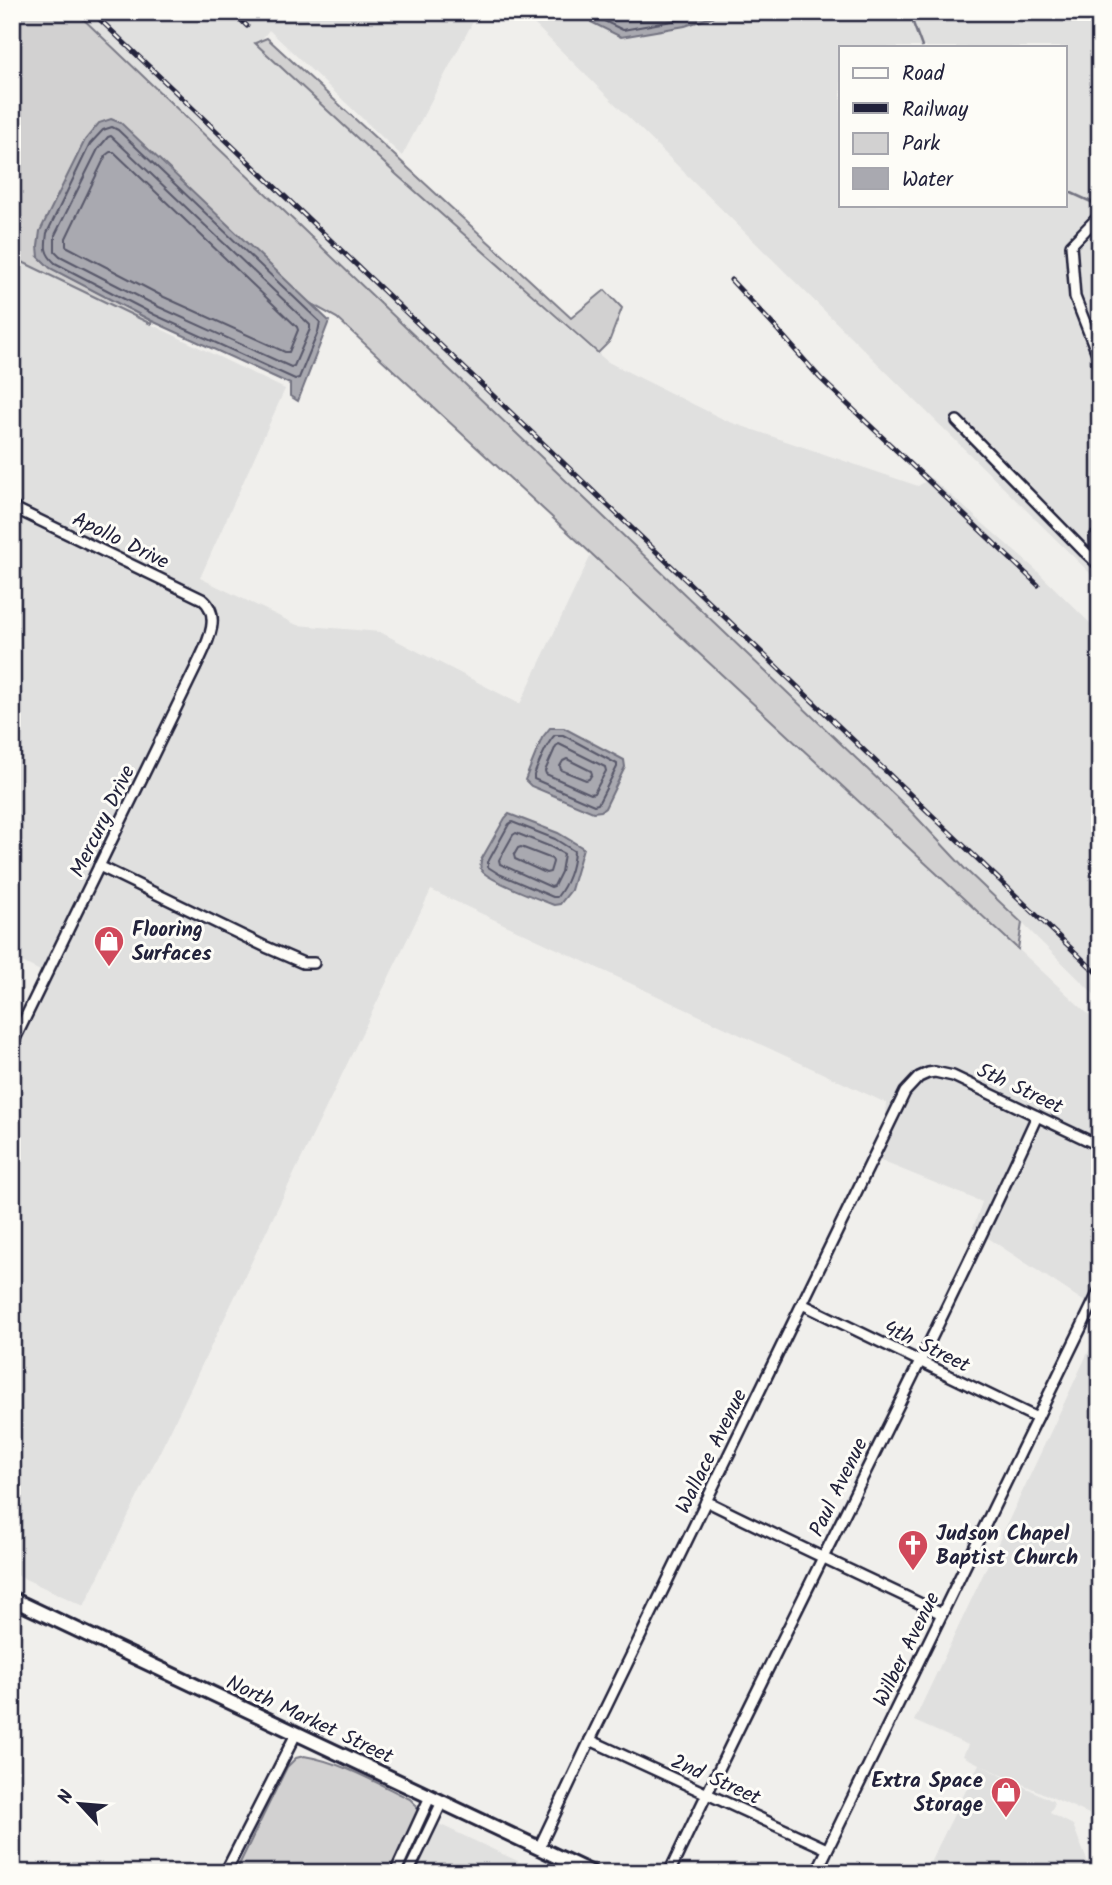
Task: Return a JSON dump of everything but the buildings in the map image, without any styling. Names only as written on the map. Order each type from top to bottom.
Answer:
[{"type":"main road","name":"North Market Street","points":[[12,1599],[592,1873]]},
{"type":"street","points":[[1100,215],[1071,245],[1075,297],[1100,361]]},
{"type":"street","points":[[957,421],[1098,564]]},
{"type":"street","name":"Apollo Drive","points":[[12,507],[191,593],[209,604],[212,609]]},
{"type":"street","points":[[1098,564],[1095,537],[1100,535]]},
{"type":"street","name":"Mercury Drive","points":[[12,1045],[204,649],[213,624],[212,609]]},
{"type":"street","points":[[99,866],[262,945],[303,963],[314,963]]},
{"type":"street","name":"5th Street","points":[[922,1075],[935,1072],[953,1076],[1100,1146]]},
{"type":"street","name":"Wallace Avenue","points":[[539,1848],[905,1092],[922,1075]]},
{"type":"street","name":"Paul Avenue","points":[[669,1873],[1037,1116]]},
{"type":"street","name":"Wilber Avenue","points":[[816,1873],[1100,1289]]},
{"type":"street","name":"4th Street","points":[[802,1304],[1037,1418]]},
{"type":"street","points":[[706,1501],[942,1614]]},
{"type":"street","points":[[225,1873],[296,1734]]},
{"type":"street","name":"2nd Street","points":[[590,1740],[827,1849]]},
{"type":"street","points":[[395,1873],[436,1800]]},
{"type":"street","points":[[408,1873],[436,1800]]},
{"type":"shaded area","points":[[76,12],[478,12],[402,156],[269,30],[259,43],[257,40],[255,43],[397,175],[608,362],[727,421],[918,486],[931,478],[1035,569],[1100,633],[1100,1000],[965,869],[908,808]]},
{"type":"shaded area","points":[[522,12],[1100,12],[1100,583]]},
{"type":"shaded area","points":[[12,257],[285,389],[200,578],[297,625],[380,632],[520,704],[592,553],[1100,1025],[1100,1312],[973,1228],[982,1202],[881,1161],[886,1103],[431,890],[84,1606],[12,1573],[12,1059],[52,977],[12,957]]},
{"type":"shaded area","points":[[1100,1327],[1100,1819],[980,1765],[1053,1801],[1050,1813],[1073,1825],[1092,1873],[925,1873],[979,1764],[963,1756],[968,1745],[914,1721]]},
{"type":"shaded area","points":[[409,1810],[543,1873],[378,1873]]},
{"type":"green space","points":[[12,12],[76,12],[908,808],[965,869],[1022,923],[1018,949],[337,318],[308,302],[39,257],[51,268],[152,321],[151,324],[12,257]]},
{"type":"green space","points":[[267,38],[571,318],[605,290],[622,308],[609,342],[598,353],[397,175],[255,43]]},
{"type":"green space","points":[[304,1756],[332,1763],[358,1774],[410,1799],[416,1805],[418,1815],[392,1873],[235,1873],[287,1767],[296,1758]]},
{"type":"water","points":[[588,12],[727,12],[685,26],[621,37],[591,22]]},
{"type":"water","points":[[111,119],[121,123],[329,321],[298,401],[290,396],[290,384],[152,321],[50,268],[39,257],[40,231],[85,140],[99,123]]},
{"type":"water","points":[[550,728],[564,728],[624,760],[625,767],[601,811],[593,812],[531,786],[525,780],[542,738]]},
{"type":"water","points":[[509,814],[558,833],[583,848],[571,890],[560,904],[554,905],[515,890],[481,870],[481,860]]},
{"type":"waterway","points":[[909,12],[922,46]]},
{"type":"waterway","points":[[1066,190],[1100,206]]},
{"type":"railway","points":[[92,12],[1100,976]]},
{"type":"railway","points":[[233,12],[247,26]]},
{"type":"railway","points":[[731,280],[820,378],[1038,585]]},
{"type":"place","name":"Flooring Surfaces","points":[[109,968]]},
{"type":"place","name":"Judson Chapel Baptist Church","points":[[913,1572]]},
{"type":"place","name":"Extra Space Storage","points":[[1006,1819]]}]
